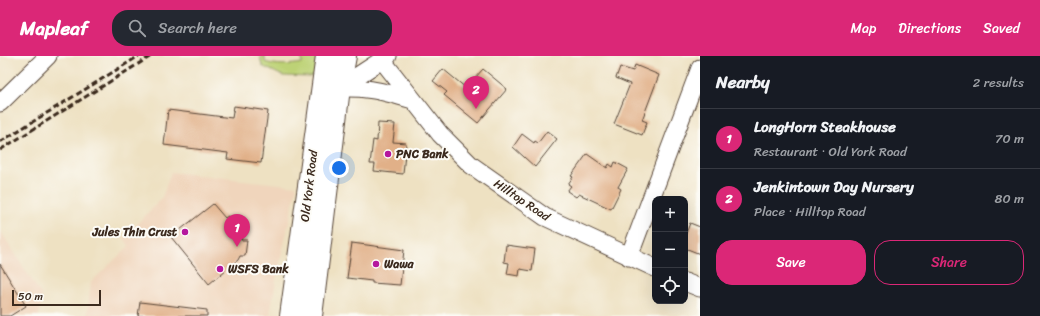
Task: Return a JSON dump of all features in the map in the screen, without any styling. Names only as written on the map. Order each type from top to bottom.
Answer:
[{"type":"highway","name":"Old York Road","points":[[311,316],[330,89],[328,56]]},
{"type":"highway","name":"Old York Road","points":[[291,316],[330,89],[345,56]]},
{"type":"street","points":[[0,102],[48,56]]},
{"type":"street","points":[[330,89],[385,58]]},
{"type":"street","name":"Hilltop Road","points":[[385,58],[413,100],[440,134],[458,154],[471,165],[544,217],[652,267]]},
{"type":"street","points":[[629,257],[700,68]]},
{"type":"street","points":[[330,89],[358,87],[378,90],[413,100]]},
{"type":"street","points":[[688,283],[700,288]]},
{"type":"shaded area","points":[[171,172],[297,186],[276,280],[270,316],[87,316],[91,282],[129,246],[124,238],[162,198]]},
{"type":"shaded area","points":[[0,230],[42,296],[39,316],[0,316]]},
{"type":"green space","points":[[260,56],[265,56],[265,62],[284,65],[302,63],[302,56],[317,56],[315,73],[310,77],[283,76],[262,66]]},
{"type":"building","points":[[635,65],[659,75],[642,120],[647,122],[642,135],[614,124],[630,84],[616,78],[620,67],[633,71]]},
{"type":"building","points":[[443,69],[466,88],[483,69],[507,89],[478,123],[444,95],[447,92],[433,81]]},
{"type":"building","points":[[234,106],[268,111],[261,163],[227,159],[228,153],[164,145],[168,110],[232,118]]},
{"type":"building","name":"PNC Bank","points":[[378,123],[395,124],[393,142],[406,143],[403,174],[374,171],[375,164],[370,164],[373,140],[377,141]]},
{"type":"building","points":[[547,131],[557,139],[535,167],[513,147],[522,134],[534,143],[535,141],[538,143]]},
{"type":"building","points":[[587,154],[607,168],[609,164],[613,167],[615,162],[628,169],[618,187],[621,189],[611,209],[579,194],[576,197],[567,191],[571,186],[568,184],[573,177],[571,176]]},
{"type":"building","points":[[213,204],[225,218],[228,216],[242,233],[241,240],[247,240],[245,256],[240,256],[238,260],[209,284],[171,237]]},
{"type":"building","points":[[690,223],[700,227],[700,254],[688,249],[688,228]]},
{"type":"building","name":"Wawa","points":[[352,243],[404,250],[400,285],[372,283],[372,281],[347,278]]},
{"type":"building","points":[[506,245],[535,249],[532,271],[520,269],[519,276],[507,274],[509,263],[504,262]]},
{"type":"building","points":[[0,264],[26,306],[10,316],[0,316]]},
{"type":"building","points":[[140,302],[207,310],[207,316],[138,316]]},
{"type":"railway","points":[[0,142],[139,56]]},
{"type":"railway","points":[[0,150],[151,56]]},
{"type":"place","name":"Jenkintown Day Nursery","points":[[476,109]]},
{"type":"place","name":"PNC Bank","points":[[388,154]]},
{"type":"place","name":"Jules Thin Crust","points":[[185,232]]},
{"type":"place","name":"LongHorn Steakhouse","points":[[237,247]]},
{"type":"place","name":"Wawa","points":[[376,264]]},
{"type":"place","name":"WSFS Bank","points":[[220,269]]}]
